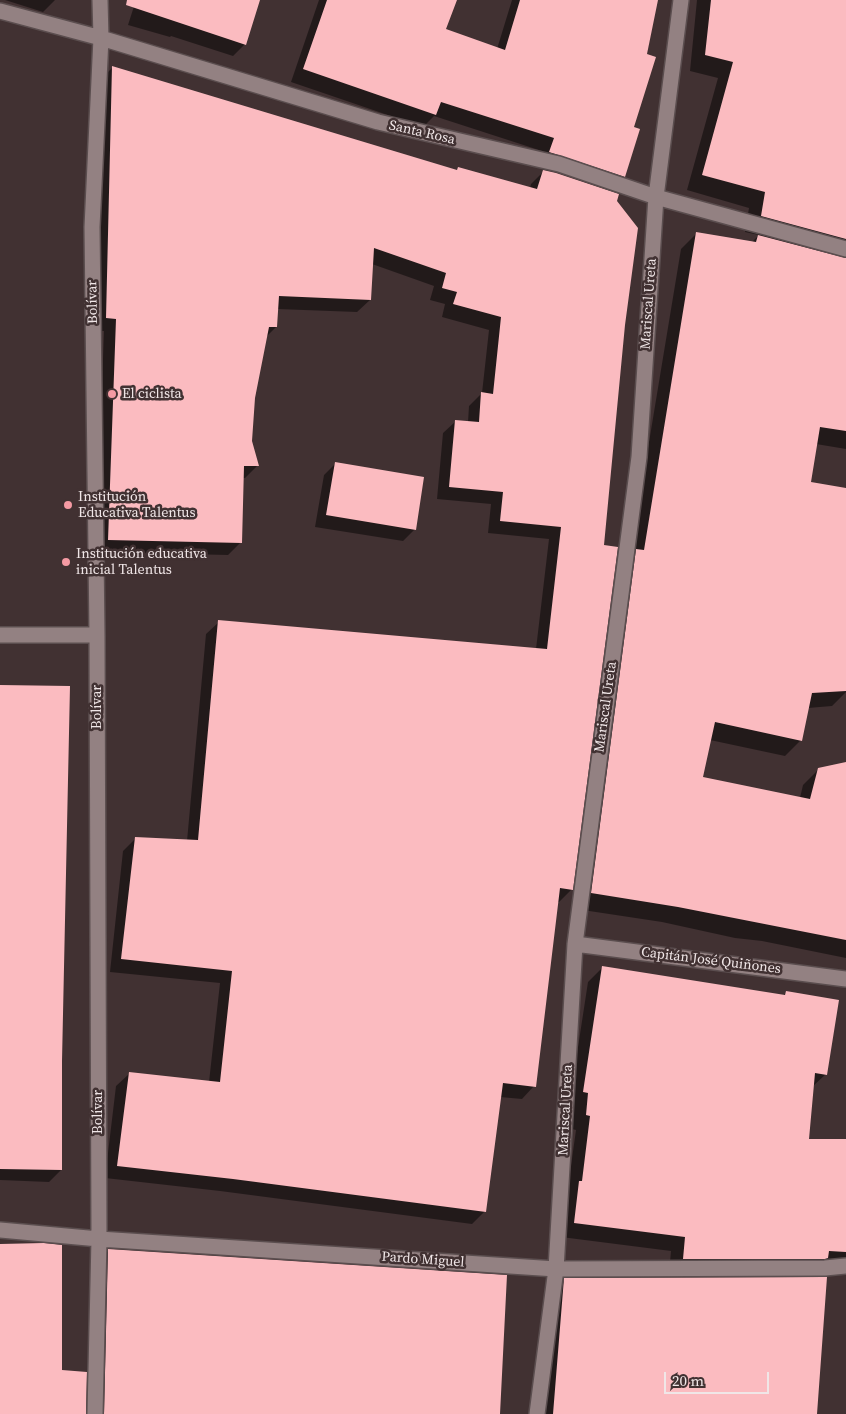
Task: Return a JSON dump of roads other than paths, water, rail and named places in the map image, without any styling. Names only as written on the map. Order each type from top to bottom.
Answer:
[{"type":"street","name":"Bolívar","points":[[95,1414],[99,1239],[97,635],[92,227],[100,0]]},
{"type":"street","name":"Mariscal Ureta","points":[[537,1414],[556,1269],[575,944],[639,457],[656,197],[681,0]]},
{"type":"street","name":"Santa Rosa","points":[[0,10],[100,38],[378,122],[559,164],[656,197],[846,248]]},
{"type":"street","points":[[0,635],[97,635]]},
{"type":"street","name":"Capitán José Quiñones","points":[[575,944],[846,979]]},
{"type":"street","name":"Pardo Miguel","points":[[0,1230],[99,1239],[556,1269],[825,1268],[846,1266]]},
{"type":"place","name":"El ciclista","points":[[112,394]]},
{"type":"place","name":"Institución Educativa Talentus","points":[[68,505]]},
{"type":"place","name":"Institución educativa inicial Talentus","points":[[66,562]]}]
